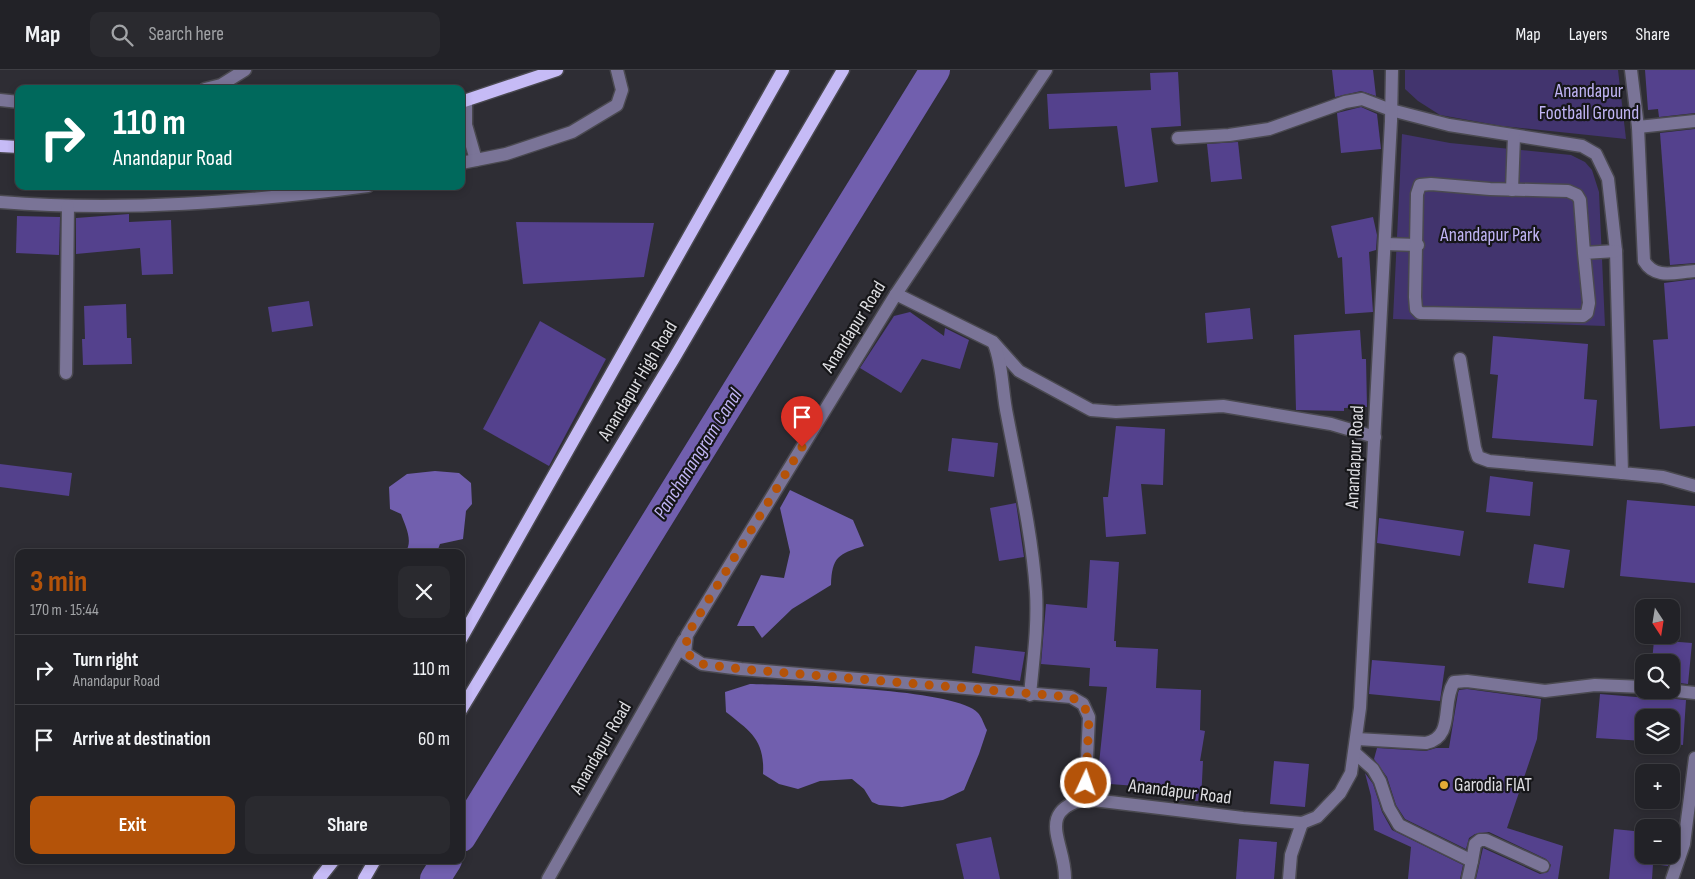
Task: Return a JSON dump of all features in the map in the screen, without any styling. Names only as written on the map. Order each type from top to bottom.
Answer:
[{"type":"main road","points":[[465,101],[557,70]]},
{"type":"main road","name":"Anandapur High Road","points":[[465,632],[783,70]]},
{"type":"main road","name":"Anandapur High Road","points":[[465,703],[673,360],[843,70]]},
{"type":"main road","points":[[0,146],[15,147]]},
{"type":"main road","points":[[319,879],[331,864]]},
{"type":"main road","points":[[364,879],[373,864]]},
{"type":"street","points":[[221,85],[245,70]]},
{"type":"street","name":"Anandapur Road","points":[[548,879],[687,635],[896,294],[1046,70]]},
{"type":"street","name":"Anandapur Road","points":[[1085,799],[1243,818],[1302,823],[1317,818],[1340,793],[1351,773],[1357,739],[1375,437],[1392,70]]},
{"type":"street","points":[[1631,70],[1638,127],[1644,262],[1648,270],[1657,274],[1695,270]]},
{"type":"street","points":[[465,161],[474,155],[506,154],[572,132],[617,105],[622,90],[618,73]]},
{"type":"street","points":[[1178,138],[1269,129],[1344,102],[1362,99],[1391,110],[1449,126],[1582,146],[1596,154],[1608,179],[1616,251],[1622,473]]},
{"type":"street","points":[[0,100],[15,102]]},
{"type":"street","points":[[465,113],[466,125],[474,155]]},
{"type":"street","points":[[1638,127],[1695,122]]},
{"type":"street","points":[[1512,190],[1514,136]]},
{"type":"street","points":[[1420,185],[1568,191],[1577,195],[1580,200],[1589,303],[1588,313],[1583,316],[1420,313],[1416,309],[1415,297],[1418,245],[1417,194],[1420,185]]},
{"type":"street","points":[[0,202],[100,208],[277,198],[338,190]]},
{"type":"street","points":[[66,373],[68,206]]},
{"type":"street","points":[[1385,244],[1418,245]]},
{"type":"street","points":[[1584,253],[1616,251]]},
{"type":"street","points":[[896,294],[994,342],[1019,371],[1091,410],[1116,412],[1223,406],[1331,424],[1375,437]]},
{"type":"street","points":[[994,342],[998,354],[1002,393],[1022,496],[1035,583],[1037,626],[1030,695]]},
{"type":"street","points":[[1460,359],[1474,448],[1478,457],[1489,461],[1663,477],[1695,486]]},
{"type":"street","points":[[687,635],[686,653],[702,664],[1030,695],[1071,697],[1083,704],[1089,717],[1085,799],[1065,806],[1058,815],[1054,833],[1066,866],[1065,879]]},
{"type":"street","points":[[1357,739],[1426,743],[1436,741],[1443,735],[1449,690],[1454,682],[1467,681],[1545,691],[1595,685],[1635,687]]},
{"type":"street","points":[[1680,691],[1695,693]]},
{"type":"street","points":[[1355,753],[1373,770],[1380,781],[1388,808],[1399,825],[1472,861]]},
{"type":"street","points":[[1672,879],[1684,844],[1695,758]]},
{"type":"street","points":[[1289,879],[1291,855],[1302,823]]},
{"type":"street","points":[[1468,879],[1475,844],[1480,840],[1486,840],[1542,866]]},
{"type":"green space","name":"Anandapur Football Ground","points":[[1405,70],[1618,70],[1626,139],[1502,126],[1440,115],[1418,101],[1405,89]]},
{"type":"green space","name":"Anandapur Park","points":[[1402,134],[1450,143],[1571,155],[1585,162],[1592,170],[1599,192],[1605,326],[1393,319]]},
{"type":"shaded area","points":[[435,471],[459,473],[471,483],[472,504],[466,511],[463,539],[440,544],[438,549],[407,549],[409,538],[401,514],[390,509],[389,487],[407,474]]},
{"type":"shaded area","points":[[790,490],[853,520],[864,546],[842,554],[835,562],[831,585],[792,609],[762,638],[754,626],[737,626],[761,575],[784,578],[790,552],[780,508]]},
{"type":"shaded area","points":[[750,684],[833,687],[906,693],[939,698],[963,705],[978,713],[987,730],[964,790],[943,800],[902,807],[879,805],[872,802],[864,789],[852,779],[820,781],[798,789],[779,784],[763,774],[761,753],[754,737],[726,712],[725,692]]},
{"type":"building","points":[[1332,70],[1373,70],[1376,96],[1361,91],[1335,97]]},
{"type":"building","points":[[1645,70],[1695,70],[1695,113],[1659,117],[1658,109],[1648,110]]},
{"type":"building","points":[[1178,72],[1181,126],[1151,128],[1158,182],[1125,187],[1117,126],[1049,129],[1047,94],[1151,90],[1150,73]]},
{"type":"building","points":[[1361,107],[1377,114],[1381,149],[1341,153],[1337,113]]},
{"type":"building","points":[[1695,129],[1695,263],[1670,265],[1660,133]]},
{"type":"building","points":[[1238,142],[1242,179],[1211,182],[1207,144]]},
{"type":"building","points":[[129,214],[129,222],[171,220],[173,274],[142,275],[140,248],[76,254],[76,218]]},
{"type":"building","points":[[17,216],[60,217],[59,255],[16,253]]},
{"type":"building","points":[[1373,217],[1377,235],[1376,250],[1369,252],[1373,312],[1345,314],[1342,257],[1338,258],[1331,226]]},
{"type":"building","points":[[516,222],[654,223],[644,277],[523,284]]},
{"type":"building","points":[[1695,279],[1695,426],[1660,429],[1653,340],[1668,339],[1664,283]]},
{"type":"building","points":[[309,301],[313,326],[272,332],[268,307]]},
{"type":"building","points":[[126,304],[127,338],[131,338],[132,364],[83,365],[82,339],[85,339],[84,306]]},
{"type":"building","points":[[1250,308],[1253,339],[1207,343],[1205,313]]},
{"type":"building","points":[[910,312],[944,336],[945,328],[969,340],[960,369],[922,359],[901,393],[860,368],[894,316]]},
{"type":"building","points":[[540,321],[606,359],[549,466],[483,429]]},
{"type":"building","points":[[1360,330],[1362,359],[1366,359],[1367,407],[1344,408],[1344,411],[1296,410],[1294,335]]},
{"type":"building","points":[[1493,336],[1588,344],[1584,399],[1597,400],[1593,446],[1492,438],[1498,375],[1490,374]]},
{"type":"building","points":[[1116,426],[1165,429],[1163,485],[1141,484],[1146,534],[1106,537],[1103,497],[1108,497]]},
{"type":"building","points":[[952,438],[998,443],[994,477],[948,471]]},
{"type":"building","points":[[0,464],[72,473],[69,496],[0,487]]},
{"type":"building","points":[[1490,476],[1533,482],[1530,516],[1486,512]]},
{"type":"building","points":[[1627,500],[1695,506],[1695,583],[1620,576]]},
{"type":"building","points":[[1016,503],[1024,557],[999,561],[990,508]]},
{"type":"building","points":[[1379,518],[1464,531],[1460,556],[1377,543]]},
{"type":"building","points":[[1534,544],[1570,550],[1564,588],[1528,583]]},
{"type":"building","points":[[1090,560],[1119,562],[1114,641],[1116,641],[1116,647],[1158,649],[1156,688],[1201,690],[1200,730],[1205,731],[1200,761],[1203,761],[1201,801],[1174,800],[1175,789],[1097,783],[1107,687],[1089,686],[1090,668],[1041,664],[1046,604],[1087,608]]},
{"type":"building","points":[[1692,643],[1688,684],[1680,683],[1680,654],[1653,654],[1654,644]]},
{"type":"building","points":[[975,646],[1025,652],[1020,681],[972,673]]},
{"type":"building","points":[[1372,660],[1445,666],[1440,701],[1369,694]]},
{"type":"building","name":"Garodia FIAT","points":[[1467,689],[1541,699],[1537,739],[1507,828],[1563,846],[1558,879],[1476,879],[1483,848],[1540,874],[1548,872],[1551,865],[1546,859],[1489,832],[1475,834],[1469,838],[1466,849],[1405,819],[1396,805],[1387,777],[1374,759],[1377,748],[1426,751],[1436,748],[1449,748],[1458,693],[1459,690]]},
{"type":"building","points":[[1600,694],[1635,697],[1635,699],[1686,700],[1683,745],[1680,745],[1680,709],[1635,709],[1635,740],[1596,738]]},
{"type":"building","points":[[1274,761],[1309,764],[1305,807],[1270,804]]},
{"type":"building","points":[[1365,773],[1373,784],[1382,812],[1392,830],[1463,865],[1460,879],[1408,879],[1411,847],[1374,830],[1371,796]]},
{"type":"building","points":[[1614,829],[1635,831],[1635,864],[1653,864],[1652,879],[1609,879]]},
{"type":"building","points":[[991,837],[1000,879],[964,879],[956,844]]},
{"type":"building","points":[[1239,839],[1277,842],[1274,879],[1236,879]]},
{"type":"building","points":[[1653,864],[1669,864],[1668,866]]},
{"type":"waterway","name":"Panchanangram Canal","points":[[465,831],[935,70]]},
{"type":"waterway","name":"Panchanangram Canal","points":[[435,879],[444,864]]},
{"type":"place","name":"Garodia FIAT","points":[[1444,785]]},
{"type":"route","points":[[802,447],[687,635],[686,653],[702,664],[741,669],[1071,697],[1083,704],[1089,717],[1086,783]]}]
